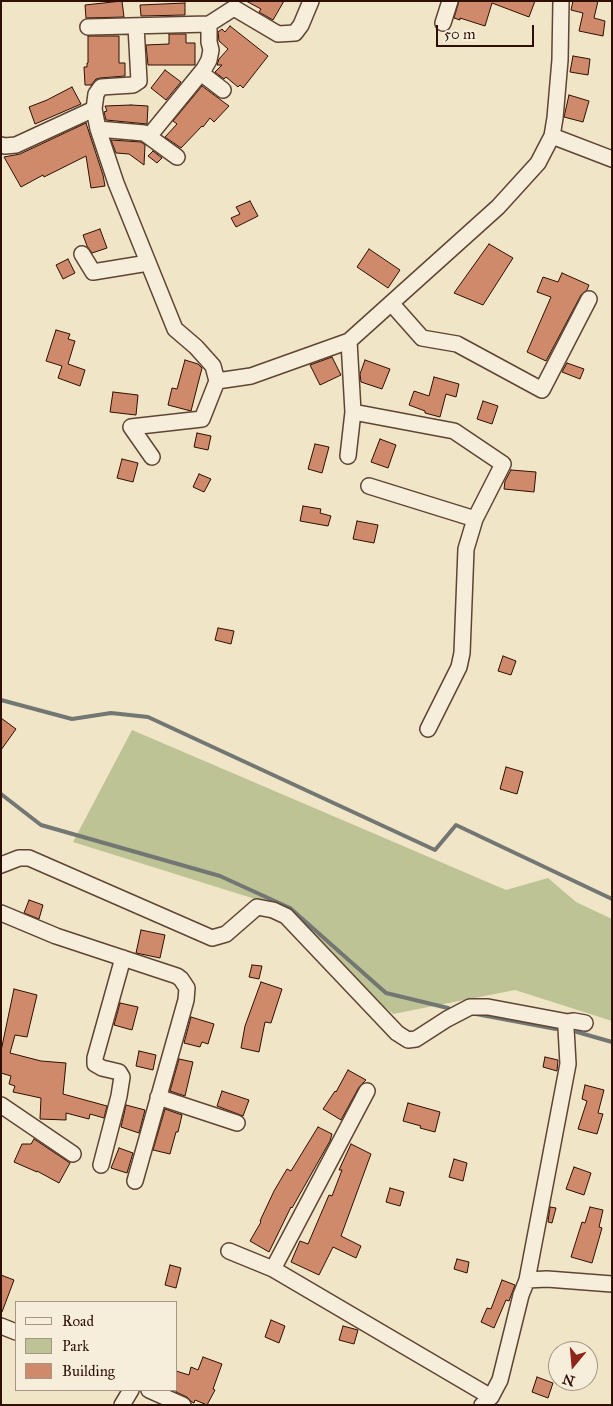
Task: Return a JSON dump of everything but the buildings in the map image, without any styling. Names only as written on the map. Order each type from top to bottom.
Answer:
[{"type":"street","points":[[88,26],[209,24],[234,8],[278,34],[295,33],[301,25],[311,1]]},
{"type":"street","points":[[444,23],[450,1]]},
{"type":"street","points":[[217,380],[251,376],[349,341],[498,207],[538,163],[552,136],[560,60],[562,1]]},
{"type":"street","points":[[150,135],[201,73],[209,60],[212,50],[209,42],[209,24]]},
{"type":"street","points":[[136,26],[139,80],[133,85],[101,87],[96,94],[94,109],[98,129],[116,183],[175,328],[213,366],[217,380],[202,419],[131,427],[152,457]]},
{"type":"street","points":[[201,73],[224,90]]},
{"type":"street","points":[[1,145],[16,145],[94,109]]},
{"type":"street","points":[[98,129],[137,131],[150,135],[178,157]]},
{"type":"street","points":[[552,136],[612,159]]},
{"type":"street","points":[[82,254],[93,272],[148,263]]},
{"type":"street","points":[[391,303],[422,338],[457,344],[542,390],[589,298]]},
{"type":"street","points":[[348,456],[353,412],[349,341]]},
{"type":"street","points":[[353,412],[454,431],[503,464],[475,519],[466,549],[462,652],[459,667],[428,729]]},
{"type":"street","points":[[369,486],[475,519]]},
{"type":"street","points":[[1,865],[19,858],[29,858],[212,938],[226,934],[257,907],[280,913],[286,916],[397,1033],[408,1040],[416,1039],[470,1007],[488,1007],[568,1022],[574,1020],[585,1023]]},
{"type":"street","points":[[1,913],[56,936],[177,976],[187,988],[186,1000],[136,1181]]},
{"type":"street","points":[[101,1165],[122,1077],[119,1072],[102,1068],[95,1064],[94,1058],[123,958]]},
{"type":"street","points":[[229,1251],[273,1269],[486,1401],[500,1380],[521,1296],[527,1280],[568,1064],[566,1033],[568,1022]]},
{"type":"street","points":[[273,1269],[367,1091]]},
{"type":"street","points":[[158,1097],[237,1123]]},
{"type":"street","points":[[1,1106],[73,1154]]},
{"type":"street","points":[[527,1280],[547,1279],[612,1284]]},
{"type":"street","points":[[1,1326],[15,1332]]},
{"type":"street","points":[[122,1405],[130,1391]]},
{"type":"street","points":[[151,1391],[183,1405]]},
{"type":"green space","points":[[132,730],[506,890],[548,878],[576,902],[612,919],[612,1021],[515,990],[393,1014],[255,899],[73,842]]},
{"type":"waterway","points":[[1,700],[72,719],[111,713],[148,717],[435,850],[456,825],[612,899]]},
{"type":"waterway","points":[[1,794],[41,825],[220,876],[290,908],[386,993],[448,1008]]},
{"type":"waterway","points":[[476,1014],[556,1029]]},
{"type":"waterway","points":[[577,1032],[612,1042]]}]
